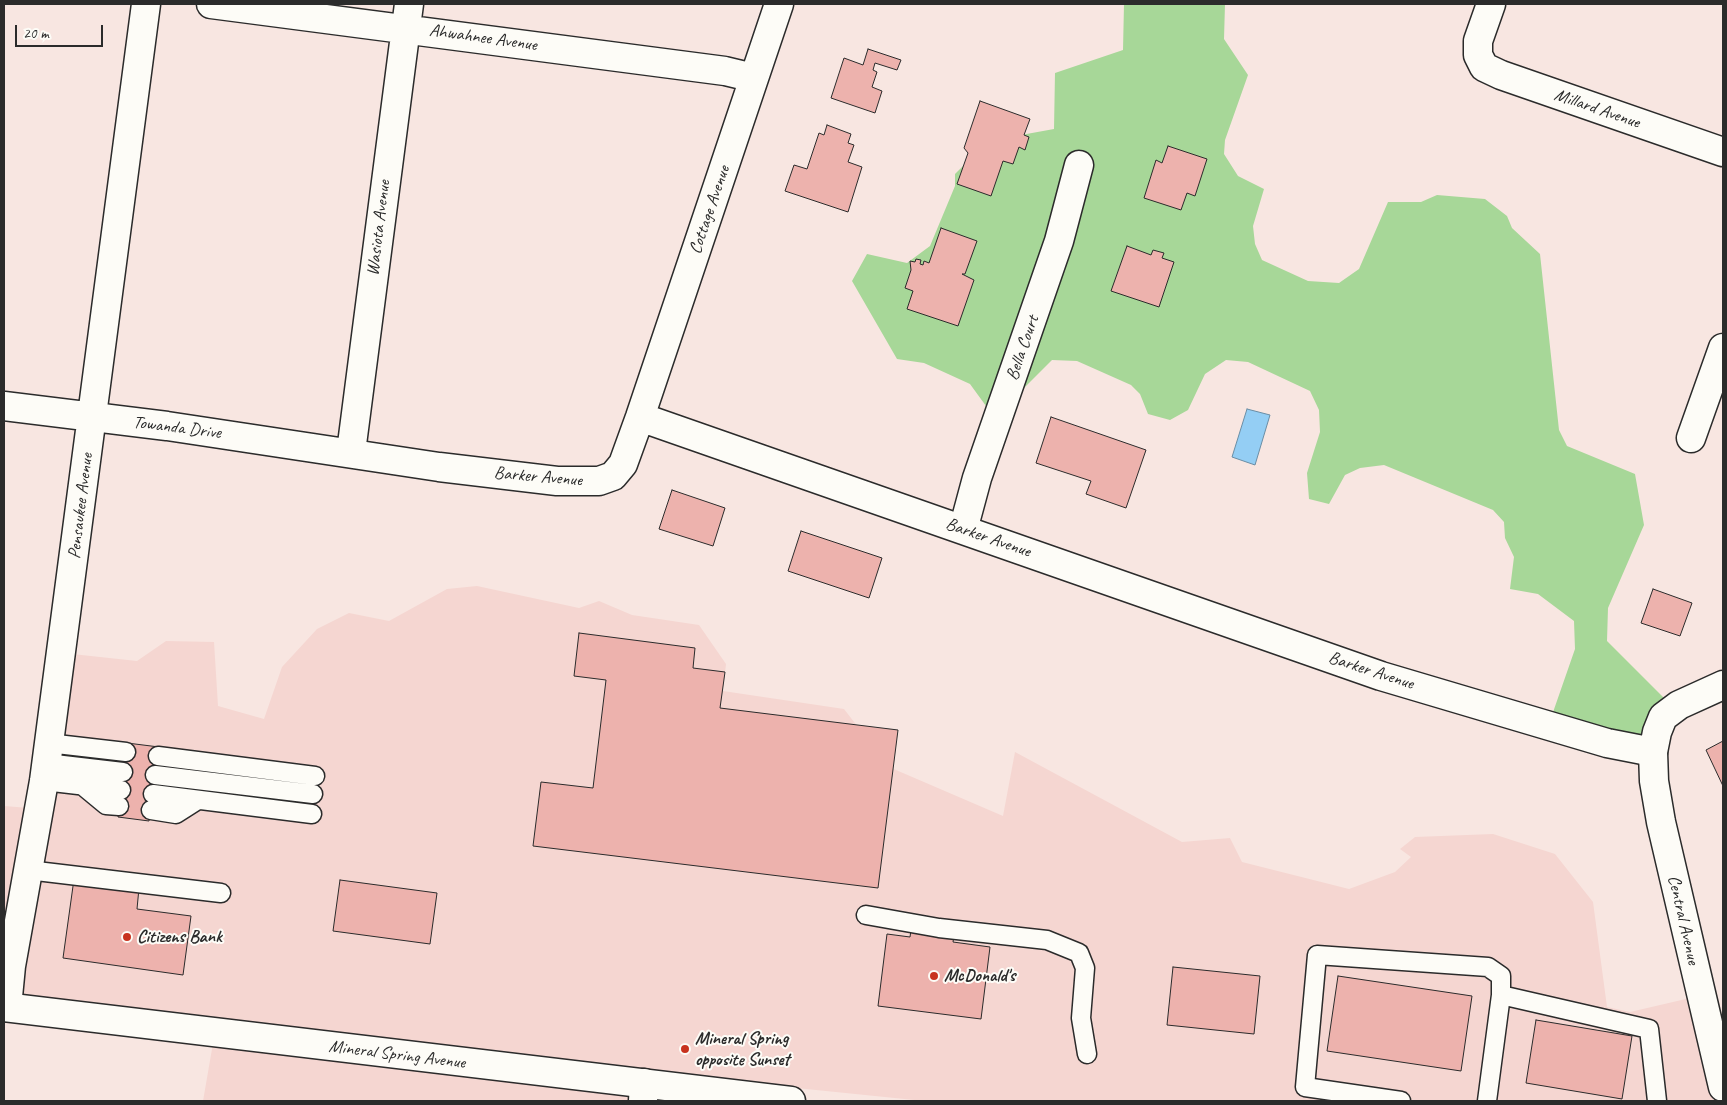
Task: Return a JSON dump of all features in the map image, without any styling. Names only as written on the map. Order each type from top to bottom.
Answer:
[{"type":"street","name":"Pensaukee Avenue","points":[[5,1007],[46,762],[146,4]]},
{"type":"street","name":"Ahwahnee Avenue","points":[[211,4],[407,16],[725,71],[754,78]]},
{"type":"street","name":"Cottage Avenue","points":[[640,417],[779,4]]},
{"type":"street","name":"Millard Avenue","points":[[1491,4],[1478,41],[1478,55],[1484,67],[1501,76],[1723,152]]},
{"type":"street","name":"Wasiota Avenue","points":[[351,452],[407,16]]},
{"type":"street","name":"Bella Court","points":[[963,530],[977,478],[1059,241],[1080,165]]},
{"type":"street","points":[[1691,438],[1723,348]]},
{"type":"street","name":"Towanda Drive","points":[[4,406],[351,452]]},
{"type":"street","name":"Barker Avenue","points":[[351,452],[440,467],[548,480],[599,481],[612,476],[623,464],[640,417],[1382,676],[1607,743],[1653,752]]},
{"type":"street","name":"Central Avenue","points":[[1723,684],[1679,705],[1664,717],[1657,732],[1653,752],[1654,781],[1661,822],[1723,1087]]},
{"type":"street","name":"Mineral Spring Avenue","points":[[5,1007],[369,1052],[643,1092],[791,1101]]},
{"type":"lane","points":[[46,762],[126,752]]},
{"type":"lane","points":[[155,775],[314,785],[158,756]]},
{"type":"lane","points":[[46,762],[124,772]]},
{"type":"lane","points":[[46,762],[83,786],[106,805],[120,798]]},
{"type":"lane","points":[[152,802],[176,814],[198,800],[312,814]]},
{"type":"lane","points":[[28,870],[221,893]]},
{"type":"lane","points":[[866,916],[939,928],[1047,940],[1079,953],[1084,968],[1081,1018],[1087,1054]]},
{"type":"lane","points":[[1401,1101],[1305,1087],[1316,955],[1488,967],[1501,976],[1501,995],[1487,1101]]},
{"type":"lane","points":[[1501,995],[1650,1029],[1657,1101]]},
{"type":"shaded area","points":[[477,586],[579,608],[599,601],[632,615],[699,625],[726,664],[723,691],[844,709],[889,767],[1003,816],[1015,752],[1182,842],[1230,838],[1242,862],[1349,889],[1395,872],[1411,857],[1400,849],[1415,837],[1493,834],[1555,854],[1593,902],[1607,1007],[1630,1012],[1703,995],[1723,1057],[1723,1101],[924,1101],[659,1074],[648,1101],[203,1101],[216,1026],[4,1002],[4,806],[42,809],[63,653],[137,661],[166,641],[214,642],[218,706],[264,719],[282,667],[317,629],[349,613],[389,621],[447,589]]},
{"type":"green space","points":[[1124,4],[1225,4],[1224,39],[1248,75],[1225,140],[1224,154],[1238,176],[1264,189],[1253,226],[1255,244],[1262,260],[1308,281],[1339,283],[1359,269],[1388,202],[1421,202],[1437,195],[1485,199],[1507,216],[1512,228],[1540,254],[1559,430],[1567,446],[1635,474],[1644,525],[1608,608],[1607,641],[1672,706],[1657,739],[1551,718],[1575,649],[1574,621],[1538,594],[1510,589],[1514,557],[1505,538],[1504,522],[1493,510],[1384,465],[1360,468],[1345,475],[1329,504],[1309,499],[1307,473],[1320,432],[1319,410],[1310,391],[1248,362],[1226,360],[1205,374],[1188,410],[1170,420],[1148,414],[1140,394],[1131,385],[1077,361],[1052,360],[1020,392],[993,441],[986,406],[970,384],[924,363],[897,359],[852,281],[867,254],[907,263],[930,246],[955,186],[955,174],[988,141],[1054,129],[1055,73],[1123,50]]},
{"type":"water","points":[[1247,409],[1270,415],[1255,465],[1232,457]]},
{"type":"building","points":[[868,49],[901,60],[897,70],[875,63],[873,70],[877,72],[872,87],[882,91],[875,113],[831,98],[844,58],[863,65]]},
{"type":"building","points":[[980,101],[1030,119],[1024,135],[1029,137],[1025,150],[1019,147],[1013,164],[1003,161],[991,196],[957,184],[968,153],[964,148]]},
{"type":"building","points":[[827,125],[851,134],[848,143],[854,145],[848,162],[862,167],[848,212],[785,191],[794,165],[807,169],[819,133],[824,135]]},
{"type":"building","points":[[1168,146],[1207,159],[1195,196],[1187,193],[1181,210],[1144,198],[1156,160],[1162,163]]},
{"type":"building","points":[[941,228],[977,241],[965,274],[962,274],[974,280],[958,326],[907,309],[913,291],[905,288],[911,270],[910,261],[921,260],[920,264],[923,265],[924,261],[929,263]]},
{"type":"building","points":[[1127,246],[1151,255],[1153,250],[1164,253],[1162,258],[1174,262],[1159,307],[1111,291]]},
{"type":"building","points":[[1051,417],[1146,450],[1126,508],[1086,494],[1091,481],[1036,463]]},
{"type":"building","points":[[672,490],[725,508],[713,546],[659,529]]},
{"type":"building","points":[[801,531],[882,558],[869,598],[788,571]]},
{"type":"building","points":[[1653,589],[1692,603],[1680,636],[1641,623]]},
{"type":"building","points":[[579,633],[695,648],[693,668],[725,672],[720,708],[898,730],[878,888],[533,846],[541,782],[593,788],[606,680],[574,676]]},
{"type":"building","points":[[1723,741],[1723,786],[1706,750]]},
{"type":"building","points":[[127,743],[159,747],[149,821],[118,817]]},
{"type":"building","name":"Citizens Bank","points":[[74,879],[139,888],[137,909],[191,916],[183,975],[63,958]]},
{"type":"building","points":[[340,880],[437,893],[430,944],[333,931]]},
{"type":"building","name":"McDonald's","points":[[911,930],[954,936],[953,942],[990,947],[981,1019],[878,1006],[887,934],[910,937]]},
{"type":"building","points":[[1173,967],[1260,976],[1254,1034],[1167,1025]]},
{"type":"building","points":[[1338,976],[1472,996],[1461,1071],[1327,1051]]},
{"type":"building","points":[[1536,1020],[1632,1036],[1622,1099],[1526,1083]]},
{"type":"place","name":"Citizens Bank","points":[[127,937]]},
{"type":"place","name":"McDonald's","points":[[934,976]]},
{"type":"place","name":"Mineral Spring opposite Sunset","points":[[685,1049]]}]
